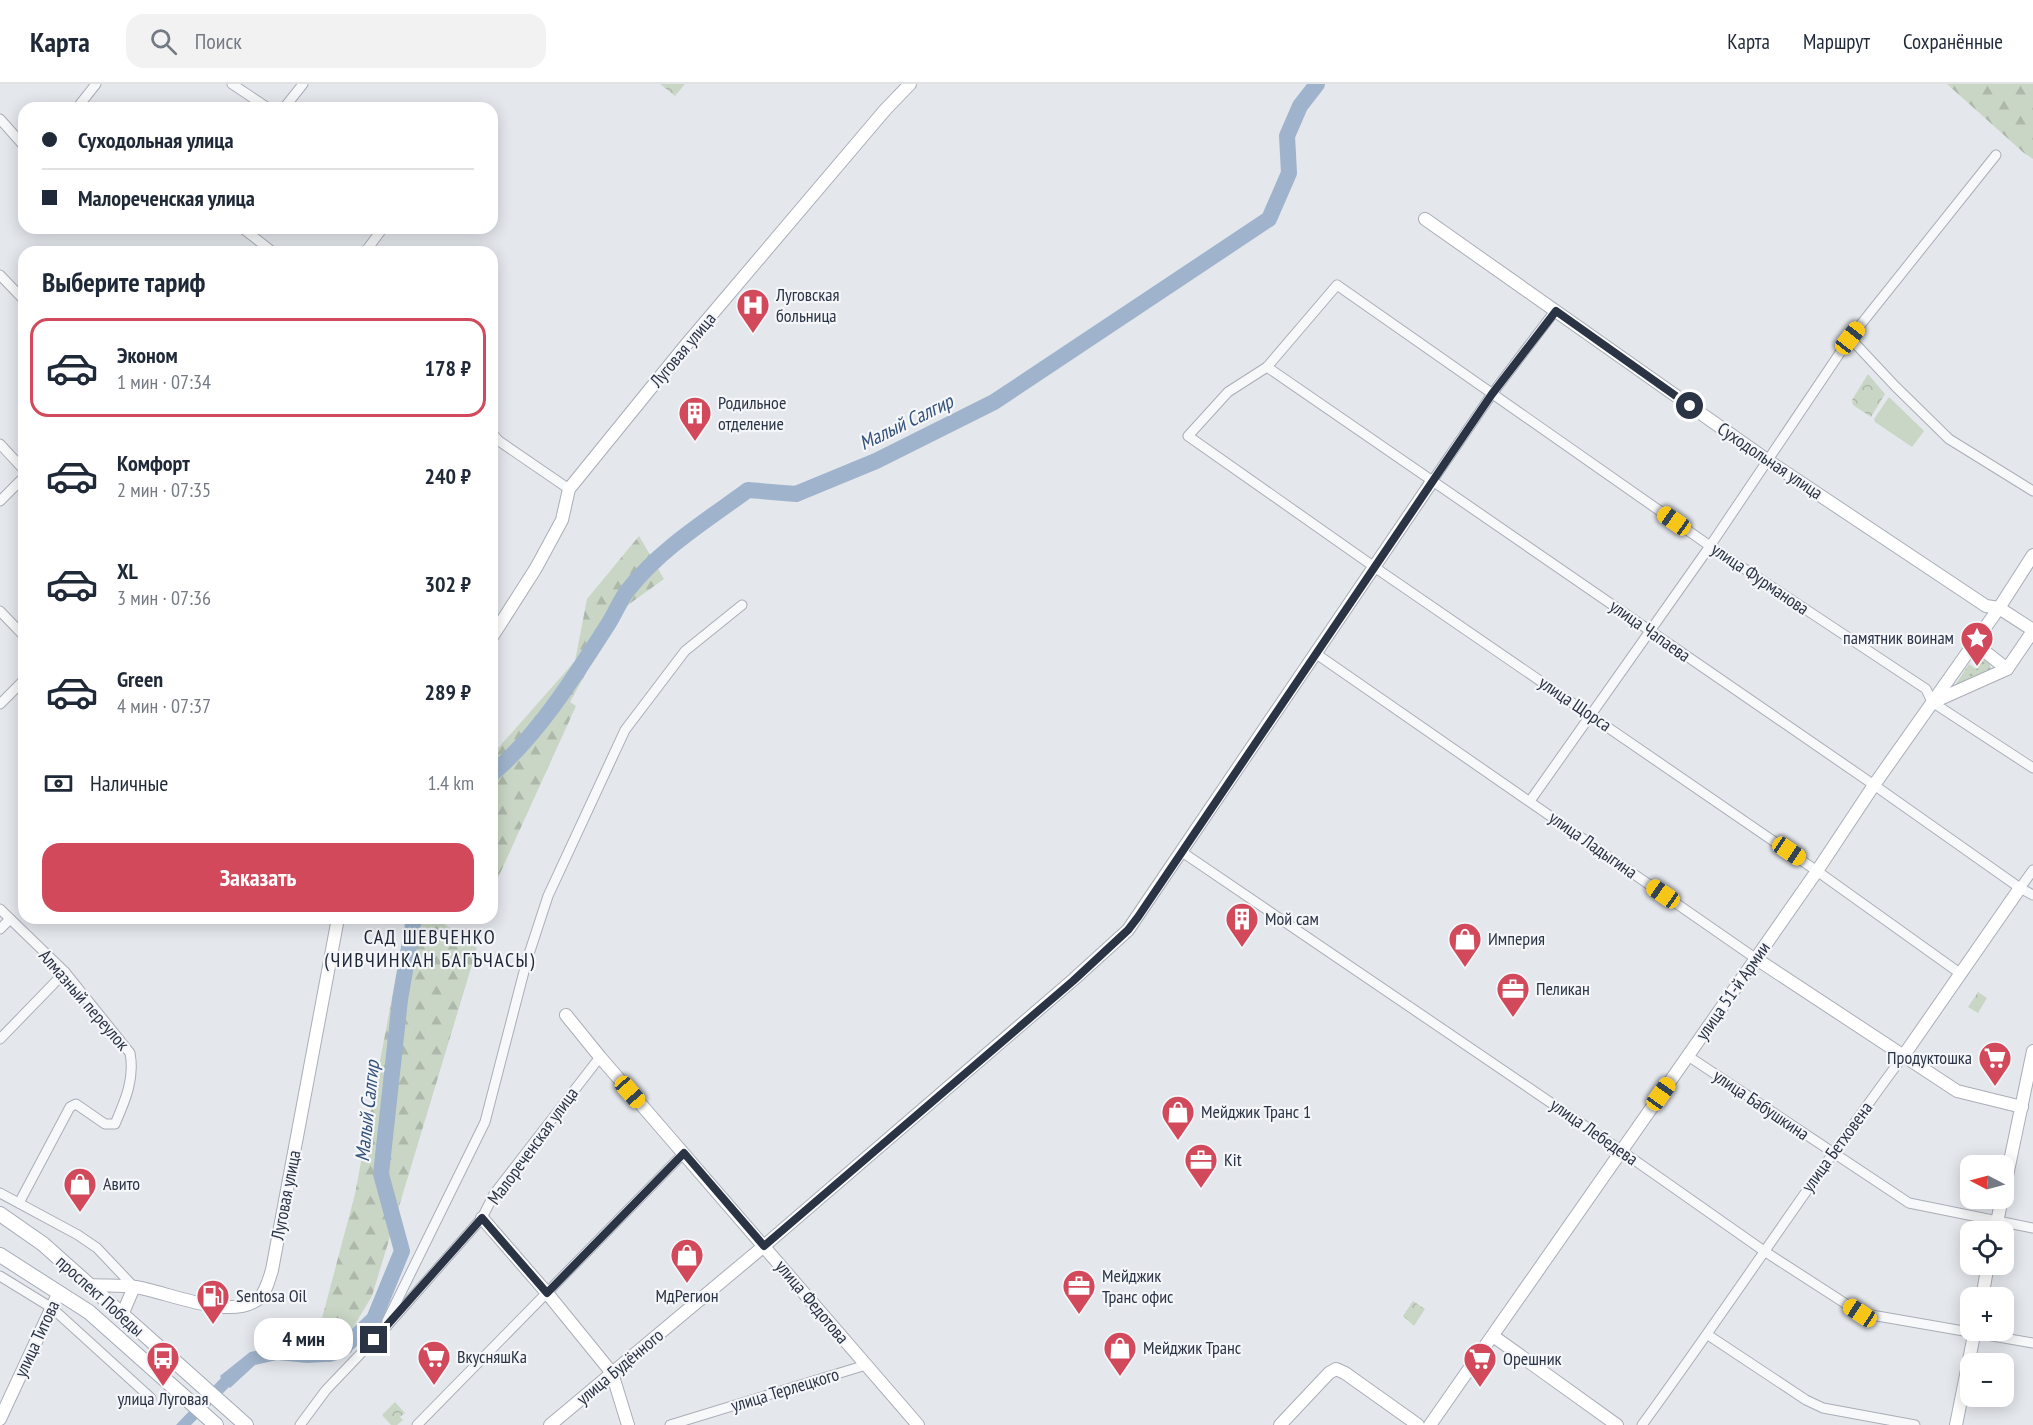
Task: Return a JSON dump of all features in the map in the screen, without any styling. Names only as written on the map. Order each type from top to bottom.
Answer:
[{"type":"main road","name":"проспект Победы","points":[[0,1214],[43,1244],[246,1425]]},
{"type":"main road","name":"проспект Победы","points":[[0,1255],[89,1312],[215,1424]]},
{"type":"street","points":[[82,102],[96,84]]},
{"type":"street","points":[[232,84],[259,102]]},
{"type":"street","points":[[289,102],[303,84]]},
{"type":"street","name":"Луговая улица","points":[[498,628],[536,568],[562,520],[569,489],[685,346],[885,110],[910,84]]},
{"type":"street","points":[[0,119],[18,139]]},
{"type":"street","points":[[1530,801],[1710,546],[1850,338],[1996,155]]},
{"type":"street","name":"Суходольная улица","points":[[1425,219],[1767,460],[1986,606],[1999,608],[2033,631]]},
{"type":"street","points":[[250,234],[265,246]]},
{"type":"street","points":[[0,275],[18,294]]},
{"type":"street","name":"улица Фурманова","points":[[1267,367],[1337,285],[1710,546],[1926,689],[1932,702],[2033,768]]},
{"type":"street","name":"улица Будённого","points":[[550,1425],[764,1246],[1073,981],[1128,930],[1492,394],[1556,311]]},
{"type":"street","points":[[1850,338],[1949,439],[2033,491]]},
{"type":"street","name":"улица Щорса","points":[[1267,367],[1228,392],[1188,436],[1374,567],[1817,871],[1961,974]]},
{"type":"street","name":"улица Чапаева","points":[[1267,367],[2033,895]]},
{"type":"street","points":[[498,439],[569,489]]},
{"type":"street","points":[[0,444],[18,464]]},
{"type":"street","points":[[0,501],[18,483]]},
{"type":"street","name":"улица 51-й Армии","points":[[1431,1425],[1999,608],[2033,555]]},
{"type":"street","points":[[386,1328],[387,1321],[485,1122],[527,960],[548,896],[625,730],[685,651],[742,605]]},
{"type":"street","points":[[0,611],[18,630]]},
{"type":"street","points":[[1932,702],[2007,669],[2033,631]]},
{"type":"street","points":[[1974,644],[2007,669]]},
{"type":"street","name":"улица Ладыгина","points":[[1316,653],[1755,958],[1957,1090],[2028,1108]]},
{"type":"street","points":[[0,704],[18,686]]},
{"type":"street","name":"улица Лебедева","points":[[1182,852],[1622,1151],[1764,1251],[1860,1313],[1960,1329]]},
{"type":"street","name":"улица Бетховена","points":[[1642,1425],[1708,1335],[1832,1152],[1904,1055],[2033,870]]},
{"type":"street","name":"Алмазный переулок","points":[[0,909],[65,972],[130,1053],[133,1069],[125,1102],[115,1124],[105,1124],[76,1104],[70,1107],[19,1203]]},
{"type":"street","points":[[0,929],[10,919]]},
{"type":"street","name":"Луговая улица","points":[[90,1285],[134,1287],[225,1307],[251,1303],[263,1293],[272,1270],[337,924]]},
{"type":"street","points":[[0,1039],[65,972]]},
{"type":"street","name":"улица Федотова","points":[[566,1015],[918,1425]]},
{"type":"street","points":[[2014,1156],[2028,1108],[2033,1051]]},
{"type":"street","name":"улица Бабушкина","points":[[1688,1056],[1909,1203],[1974,1221]]},
{"type":"street","name":"Малореченская улица","points":[[300,1425],[326,1390],[386,1328],[482,1218],[494,1194],[600,1057]]},
{"type":"street","points":[[417,1425],[684,1153]]},
{"type":"street","points":[[0,1193],[78,1235],[97,1248],[134,1287],[122,1314]]},
{"type":"street","points":[[482,1218],[612,1373],[628,1425]]},
{"type":"street","name":"улица Бабушкина","points":[[2014,1227],[2033,1228]]},
{"type":"street","points":[[0,1276],[52,1308],[151,1398]]},
{"type":"street","name":"улица Титова","points":[[0,1419],[59,1292]]},
{"type":"street","points":[[1708,1335],[1806,1400],[1823,1408],[1915,1425]]},
{"type":"street","points":[[1493,1336],[1617,1425]]},
{"type":"street","name":"улица Лебедева","points":[[2014,1339],[2033,1343]]},
{"type":"street","points":[[1956,1425],[1973,1341]]},
{"type":"street","name":"улица Терлецкого","points":[[670,1425],[866,1365]]},
{"type":"street","points":[[1280,1425],[1329,1374],[1336,1370],[1345,1373],[1418,1425]]},
{"type":"green space","points":[[660,84],[685,84],[675,96]]},
{"type":"green space","points":[[1947,84],[2033,84],[2033,159],[2024,153]]},
{"type":"green space","points":[[1868,374],[1885,394],[1871,417],[1853,405],[1852,400]]},
{"type":"green space","points":[[1889,397],[1924,431],[1912,447],[1875,422],[1874,419]]},
{"type":"green space","points":[[639,536],[664,579],[614,615],[597,653],[570,702],[576,706],[498,878],[498,748],[575,661],[587,599]]},
{"type":"green space","points":[[1984,657],[1989,661],[1991,670],[1954,687],[1969,664],[1976,669]]},
{"type":"green space","points":[[406,924],[444,924],[477,948],[372,1296],[345,1341],[313,1350],[274,1347],[273,1328],[316,1341],[355,1194]]},
{"type":"green space","points":[[1978,992],[1987,998],[1978,1013],[1968,1007]]},
{"type":"green space","points":[[1413,1301],[1425,1309],[1414,1326],[1403,1316]]},
{"type":"green space","points":[[395,1402],[405,1413],[400,1417],[403,1420],[397,1425],[391,1425],[382,1415]]},
{"type":"water","points":[[345,1341],[352,1352],[336,1360],[307,1363],[277,1360],[255,1365],[191,1425],[176,1425],[221,1378],[220,1376],[250,1352],[278,1346],[313,1350]]},
{"type":"waterway","name":"Малый Салгир","points":[[498,768],[525,741],[555,704],[607,626],[625,594],[641,575],[669,548],[748,490],[796,494],[876,461],[994,402],[1269,219],[1289,173],[1287,136],[1300,106],[1317,84]]},
{"type":"waterway","name":"Малый Салгир","points":[[329,1354],[340,1351],[374,1319],[402,1251],[381,1174],[400,1000],[413,924]]},
{"type":"place","name":"Луговская больница","points":[[753,334]]},
{"type":"place","name":"Родильное отделение","points":[[695,442]]},
{"type":"place","name":"памятник воинам","points":[[1977,667]]},
{"type":"place","name":"Мой сам","points":[[1242,948]]},
{"type":"place","name":"Империя","points":[[1465,968]]},
{"type":"place","name":"Пеликан","points":[[1513,1018]]},
{"type":"place","name":"Продуктошка","points":[[1995,1087]]},
{"type":"place","name":"Мейджик Транс 1","points":[[1178,1141]]},
{"type":"place","name":"Kit","points":[[1201,1189]]},
{"type":"place","name":"Авито","points":[[80,1213]]},
{"type":"place","name":"МдРегион","points":[[687,1284]]},
{"type":"place","name":"Мейджик Транс офис","points":[[1079,1315]]},
{"type":"place","name":"Sentosa Oil","points":[[213,1325]]},
{"type":"place","name":"Мейджик Транс","points":[[1120,1377]]},
{"type":"place","name":"ВкусняшКа","points":[[434,1386]]},
{"type":"place","name":"улица Луговая","points":[[163,1387]]},
{"type":"place","name":"Орешник","points":[[1480,1388]]},
{"type":"district","name":"САД ШЕВЧЕНКО (ЧИВЧИНКАН БАГЪЧАСЫ)","points":[[430,948]]},
{"type":"route","points":[[374,1340],[482,1218],[547,1293],[684,1153],[764,1246],[1073,981],[1128,930],[1138,917],[1492,394],[1556,311],[1690,406]]}]
